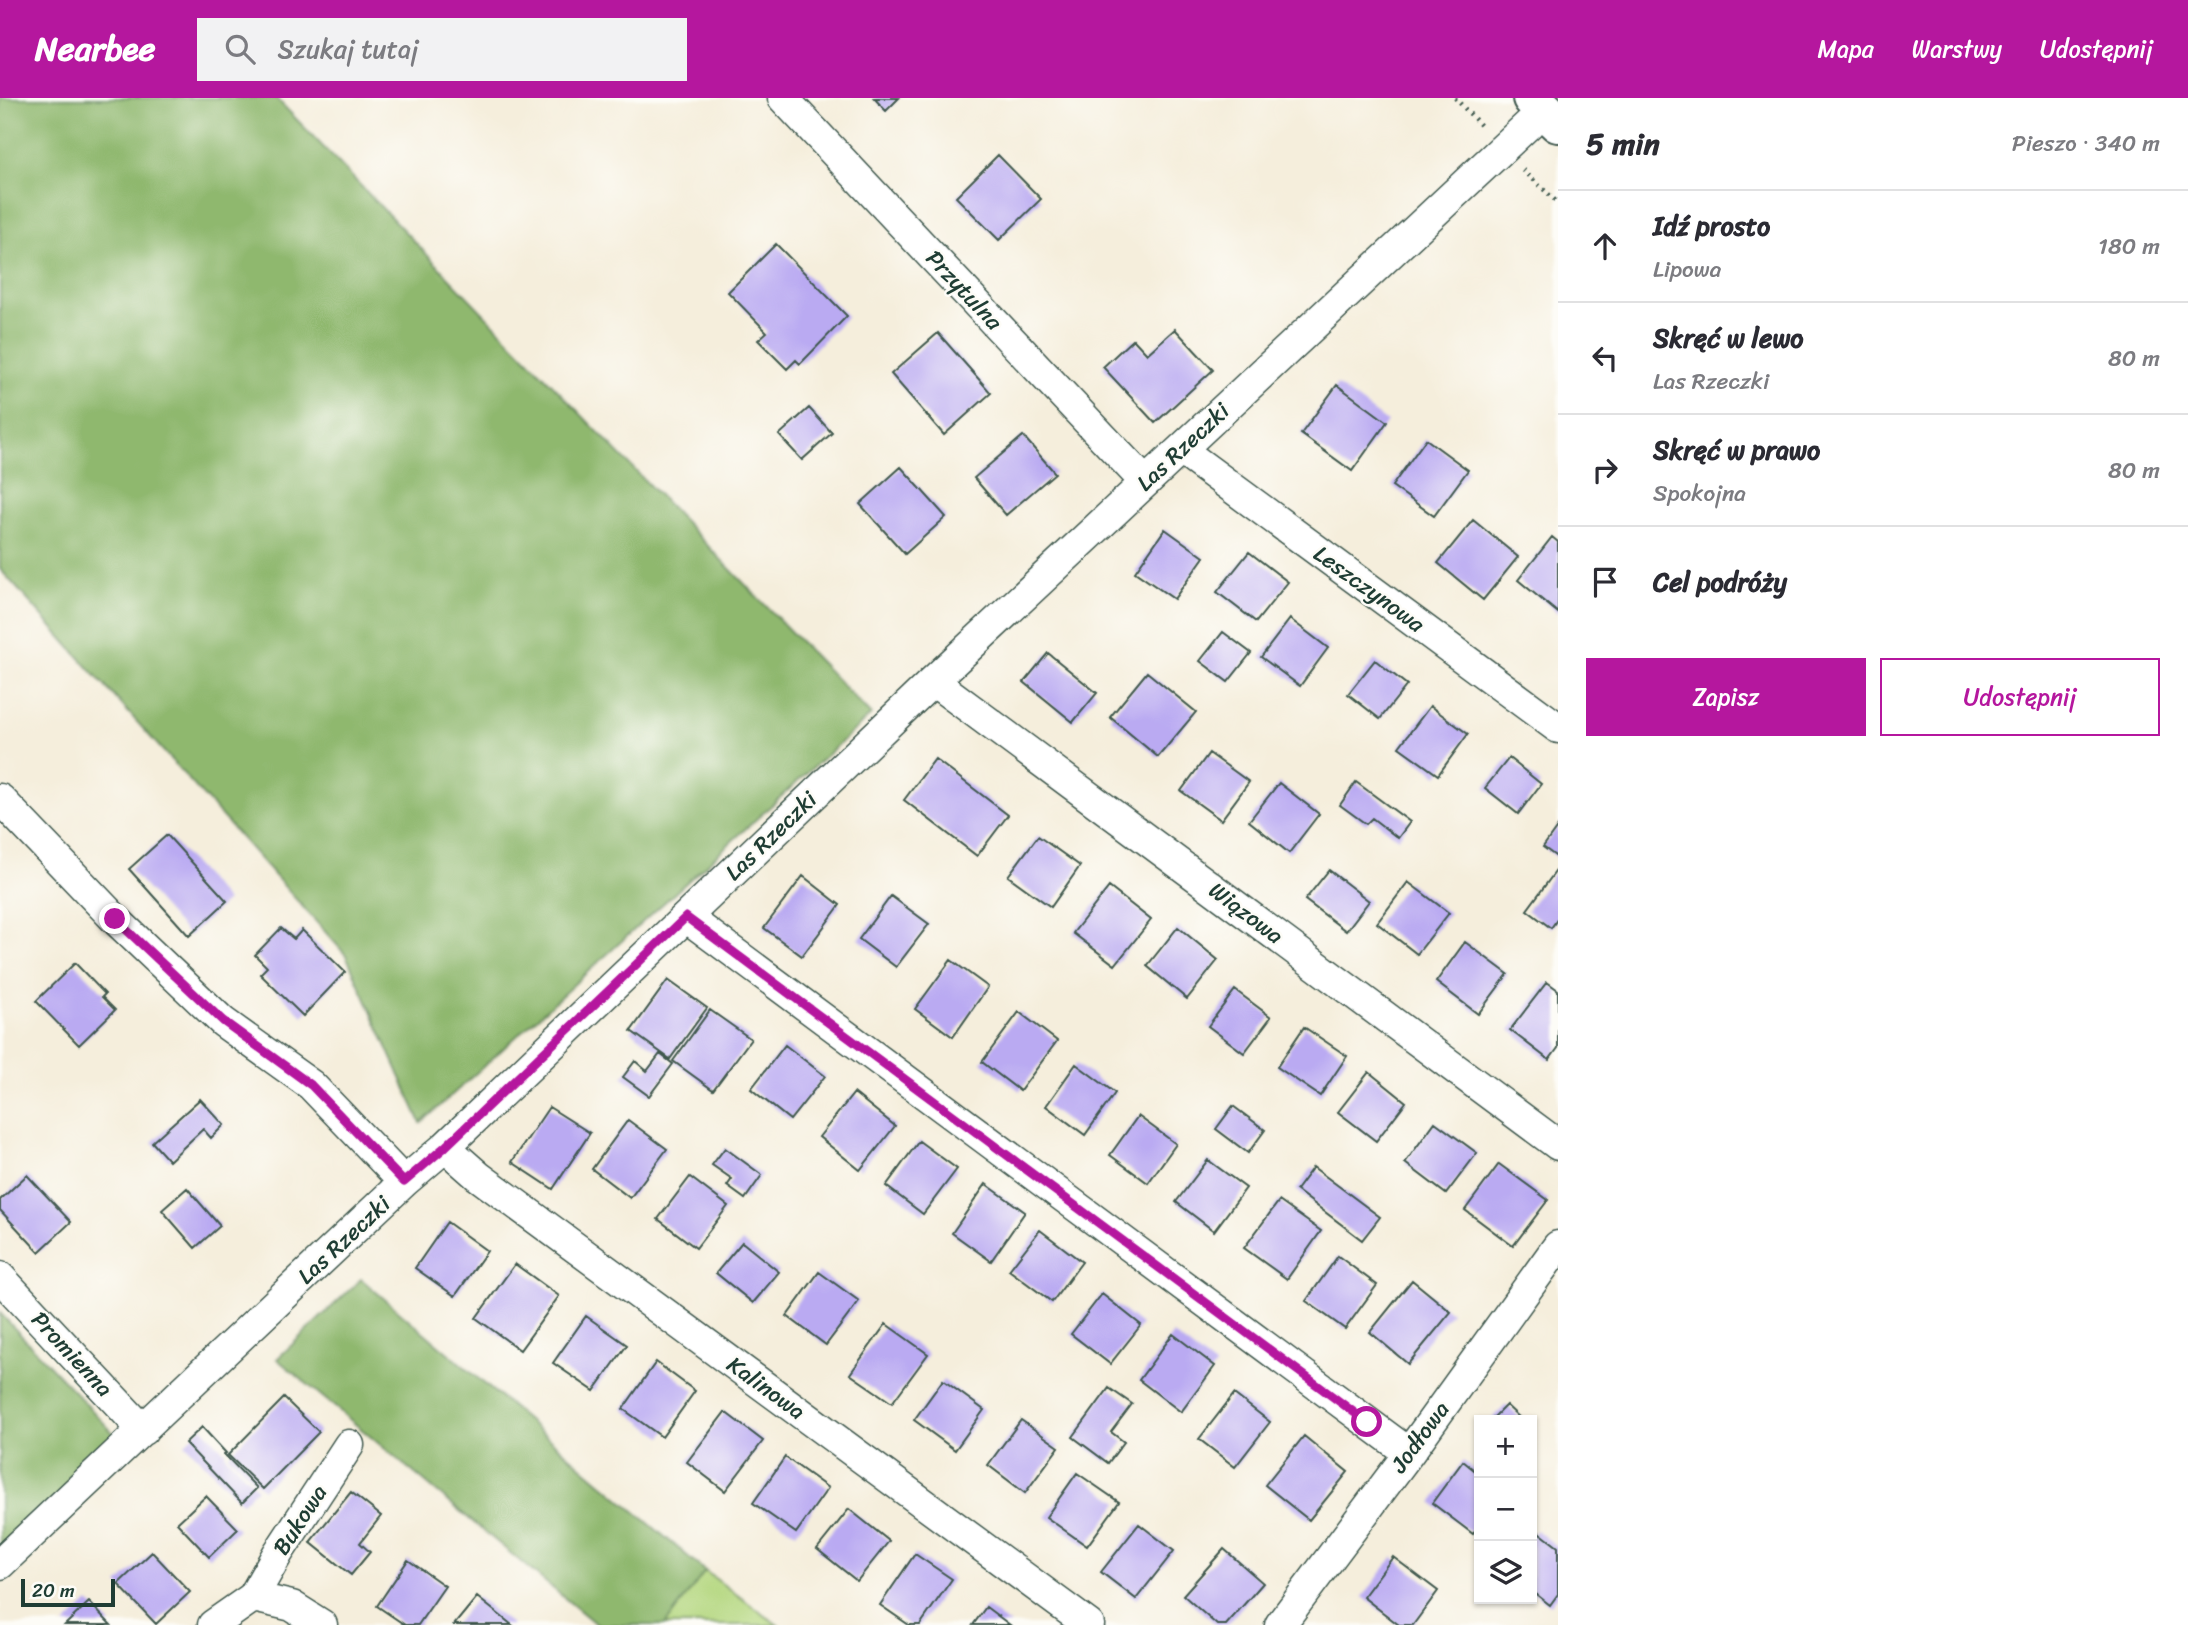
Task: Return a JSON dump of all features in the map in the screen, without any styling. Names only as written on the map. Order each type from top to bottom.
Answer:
[{"type":"street","name":"Przytulna","points":[[783,98],[1145,482]]},
{"type":"street","name":"Las Rzeczki","points":[[0,1564],[404,1182],[445,1147],[933,681],[1544,110]]},
{"type":"street","name":"Leszczynowa","points":[[1181,450],[1558,728]]},
{"type":"street","name":"Wiązowa","points":[[933,681],[1558,1145]]},
{"type":"street","points":[[0,799],[115,919],[183,984],[223,1021],[311,1085],[404,1182]]},
{"type":"street","points":[[686,917],[1409,1453]]},
{"type":"street","name":"Kalinowa","points":[[445,1147],[478,1176],[1089,1625]]},
{"type":"street","name":"Jodłowa","points":[[1280,1625],[1558,1247]]},
{"type":"street","name":"Promienna","points":[[0,1277],[143,1430]]},
{"type":"street","name":"Bukowa","points":[[253,1597],[278,1553],[349,1445]]},
{"type":"street","points":[[213,1625],[253,1597],[292,1606],[322,1625]]},
{"type":"green space","points":[[0,98],[276,98],[871,715],[421,1123],[346,955],[0,569]]},
{"type":"green space","points":[[361,1279],[705,1571],[665,1625],[597,1625],[277,1359]]},
{"type":"green space","points":[[0,1313],[120,1440],[0,1550]]},
{"type":"green space","points":[[705,1571],[778,1625],[665,1625]]},
{"type":"building","points":[[874,98],[899,98],[886,111]]},
{"type":"building","points":[[998,155],[1041,199],[999,240],[956,197]]},
{"type":"building","points":[[776,244],[847,316],[800,364],[796,360],[787,369],[758,340],[767,332],[728,292]]},
{"type":"building","points":[[1175,329],[1213,370],[1155,423],[1103,367],[1133,339],[1147,354]]},
{"type":"building","points":[[938,333],[991,393],[944,435],[891,374]]},
{"type":"building","points":[[1337,385],[1387,422],[1352,471],[1301,434]]},
{"type":"building","points":[[809,408],[832,433],[802,460],[779,435]]},
{"type":"building","points":[[1023,436],[1055,473],[1006,515],[974,478]]},
{"type":"building","points":[[1426,439],[1468,470],[1434,516],[1392,486]]},
{"type":"building","points":[[901,467],[946,517],[905,554],[860,504]]},
{"type":"building","points":[[1473,520],[1518,557],[1483,600],[1438,563]]},
{"type":"building","points":[[1165,529],[1204,557],[1174,599],[1135,572]]},
{"type":"building","points":[[1552,537],[1558,542],[1558,613],[1518,580]]},
{"type":"building","points":[[1249,552],[1288,582],[1256,622],[1217,592]]},
{"type":"building","points":[[1290,619],[1328,648],[1300,686],[1261,657]]},
{"type":"building","points":[[1223,632],[1251,653],[1228,682],[1200,661]]},
{"type":"building","points":[[1048,653],[1097,693],[1073,722],[1024,682]]},
{"type":"building","points":[[1375,660],[1407,685],[1380,719],[1348,694]]},
{"type":"building","points":[[1147,672],[1196,712],[1158,757],[1110,717]]},
{"type":"building","points":[[1430,706],[1468,734],[1438,775],[1399,747]]},
{"type":"building","points":[[1209,753],[1249,782],[1221,820],[1181,791]]},
{"type":"building","points":[[1509,758],[1541,784],[1518,814],[1485,788]]},
{"type":"building","points":[[935,759],[1008,815],[977,856],[904,800]]},
{"type":"building","points":[[1356,782],[1410,822],[1398,838],[1372,818],[1366,824],[1340,805]]},
{"type":"building","points":[[1279,783],[1319,814],[1289,853],[1249,821]]},
{"type":"building","points":[[1558,826],[1558,858],[1543,847]]},
{"type":"building","points":[[167,835],[227,901],[189,936],[129,869]]},
{"type":"building","points":[[1038,836],[1080,866],[1051,907],[1008,876]]},
{"type":"building","points":[[1558,868],[1558,918],[1551,928],[1527,910]]},
{"type":"building","points":[[1329,870],[1369,901],[1346,931],[1305,900]]},
{"type":"building","points":[[803,876],[840,905],[802,956],[764,928]]},
{"type":"building","points":[[1408,882],[1449,913],[1417,954],[1377,923]]},
{"type":"building","points":[[1109,887],[1151,920],[1115,965],[1073,933]]},
{"type":"building","points":[[891,896],[929,924],[896,967],[859,939]]},
{"type":"building","points":[[1178,927],[1218,960],[1187,999],[1147,966]]},
{"type":"building","points":[[281,928],[294,939],[302,930],[345,972],[303,1016],[260,974],[267,967],[255,955]]},
{"type":"building","points":[[1465,942],[1508,974],[1478,1014],[1436,982]]},
{"type":"building","points":[[951,960],[988,987],[953,1037],[915,1009]]},
{"type":"building","points":[[75,963],[105,994],[102,997],[115,1010],[79,1045],[36,1001]]},
{"type":"building","points":[[668,980],[707,1008],[670,1059],[631,1031]]},
{"type":"building","points":[[1547,982],[1558,990],[1558,1048],[1549,1060],[1510,1030]]},
{"type":"building","points":[[1235,990],[1271,1017],[1244,1053],[1208,1026]]},
{"type":"building","points":[[710,1010],[751,1039],[713,1090],[673,1061]]},
{"type":"building","points":[[1019,1012],[1057,1041],[1020,1091],[982,1062]]},
{"type":"building","points":[[1304,1027],[1347,1056],[1320,1096],[1277,1067]]},
{"type":"building","points":[[785,1045],[825,1076],[790,1120],[751,1089]]},
{"type":"building","points":[[660,1054],[673,1064],[649,1096],[623,1077],[635,1061],[647,1071]]},
{"type":"building","points":[[1076,1064],[1115,1093],[1085,1135],[1046,1106]]},
{"type":"building","points":[[1369,1072],[1406,1102],[1376,1141],[1338,1112]]},
{"type":"building","points":[[854,1093],[895,1126],[860,1170],[819,1137]]},
{"type":"building","points":[[200,1099],[224,1125],[211,1138],[203,1129],[169,1161],[152,1142]]},
{"type":"building","points":[[1233,1106],[1265,1130],[1248,1153],[1216,1129]]},
{"type":"building","points":[[549,1107],[590,1133],[553,1189],[512,1162]]},
{"type":"building","points":[[1138,1116],[1176,1144],[1148,1183],[1110,1155]]},
{"type":"building","points":[[628,1120],[667,1149],[630,1198],[592,1169]]},
{"type":"building","points":[[1435,1122],[1477,1153],[1446,1194],[1405,1163]]},
{"type":"building","points":[[919,1141],[957,1169],[923,1214],[886,1186]]},
{"type":"building","points":[[725,1148],[762,1175],[745,1199],[727,1186],[732,1179],[712,1165]]},
{"type":"building","points":[[1208,1160],[1246,1188],[1214,1231],[1176,1202]]},
{"type":"building","points":[[1499,1164],[1548,1200],[1513,1246],[1465,1210]]},
{"type":"building","points":[[1313,1167],[1380,1217],[1362,1240],[1296,1190]]},
{"type":"building","points":[[27,1175],[71,1222],[39,1252],[0,1210],[0,1200]]},
{"type":"building","points":[[690,1177],[728,1206],[696,1248],[658,1219]]},
{"type":"building","points":[[986,1184],[1025,1212],[991,1261],[952,1233]]},
{"type":"building","points":[[187,1188],[220,1226],[195,1248],[162,1210]]},
{"type":"building","points":[[1279,1201],[1321,1231],[1287,1279],[1244,1248]]},
{"type":"building","points":[[447,1222],[487,1251],[455,1296],[415,1268]]},
{"type":"building","points":[[1040,1230],[1082,1262],[1052,1302],[1009,1270]]},
{"type":"building","points":[[742,1242],[779,1272],[753,1303],[716,1273]]},
{"type":"building","points":[[1338,1256],[1377,1285],[1345,1329],[1306,1301]]},
{"type":"building","points":[[515,1264],[559,1296],[520,1350],[476,1318]]},
{"type":"building","points":[[819,1272],[859,1301],[826,1345],[787,1316]]},
{"type":"building","points":[[1412,1280],[1451,1312],[1408,1364],[1370,1332]]},
{"type":"building","points":[[1102,1294],[1141,1325],[1110,1364],[1071,1334]]},
{"type":"building","points":[[586,1316],[627,1345],[594,1391],[553,1363]]},
{"type":"building","points":[[886,1324],[928,1354],[892,1403],[850,1374]]},
{"type":"building","points":[[1173,1334],[1215,1366],[1181,1412],[1139,1380]]},
{"type":"building","points":[[656,1362],[695,1391],[662,1437],[623,1409]]},
{"type":"building","points":[[943,1380],[984,1410],[955,1450],[914,1420]]},
{"type":"building","points":[[1109,1388],[1132,1404],[1111,1432],[1124,1442],[1108,1463],[1073,1437]]},
{"type":"building","points":[[1234,1394],[1270,1422],[1235,1467],[1199,1439]]},
{"type":"building","points":[[284,1398],[319,1432],[263,1489],[228,1455]]},
{"type":"building","points":[[1506,1405],[1517,1415],[1496,1415]]},
{"type":"building","points":[[725,1412],[763,1441],[725,1491],[687,1462]]},
{"type":"building","points":[[1021,1420],[1059,1447],[1025,1493],[988,1465]]},
{"type":"building","points":[[202,1427],[257,1488],[242,1503],[185,1443]]},
{"type":"building","points":[[1304,1436],[1348,1472],[1309,1520],[1265,1485]]},
{"type":"building","points":[[785,1457],[828,1488],[796,1533],[753,1503]]},
{"type":"building","points":[[1463,1461],[1474,1470],[1473,1534],[1432,1503]]},
{"type":"building","points":[[1077,1473],[1119,1502],[1087,1546],[1046,1517]]},
{"type":"building","points":[[351,1492],[381,1516],[360,1543],[370,1552],[351,1575],[310,1542]]},
{"type":"building","points":[[206,1496],[238,1529],[209,1557],[177,1523]]},
{"type":"building","points":[[849,1509],[889,1541],[857,1581],[817,1549]]},
{"type":"building","points":[[1139,1524],[1174,1551],[1136,1599],[1101,1572]]},
{"type":"building","points":[[1537,1531],[1558,1547],[1558,1594],[1550,1605],[1537,1595]]},
{"type":"building","points":[[1224,1549],[1263,1583],[1226,1625],[1217,1625],[1183,1595]]},
{"type":"building","points":[[152,1552],[190,1592],[156,1624],[118,1584]]},
{"type":"building","points":[[915,1554],[952,1579],[920,1625],[909,1625],[880,1605]]},
{"type":"building","points":[[1393,1557],[1438,1591],[1413,1625],[1399,1625],[1363,1597]]},
{"type":"building","points":[[408,1560],[445,1586],[418,1625],[405,1625],[377,1606]]},
{"type":"building","points":[[477,1597],[512,1625],[454,1625]]},
{"type":"building","points":[[89,1602],[111,1625],[65,1625]]},
{"type":"building","points":[[986,1607],[1010,1625],[973,1625]]},
{"type":"route","points":[[115,919],[223,1021],[311,1085],[404,1182],[445,1147],[686,917],[1367,1422]]}]
